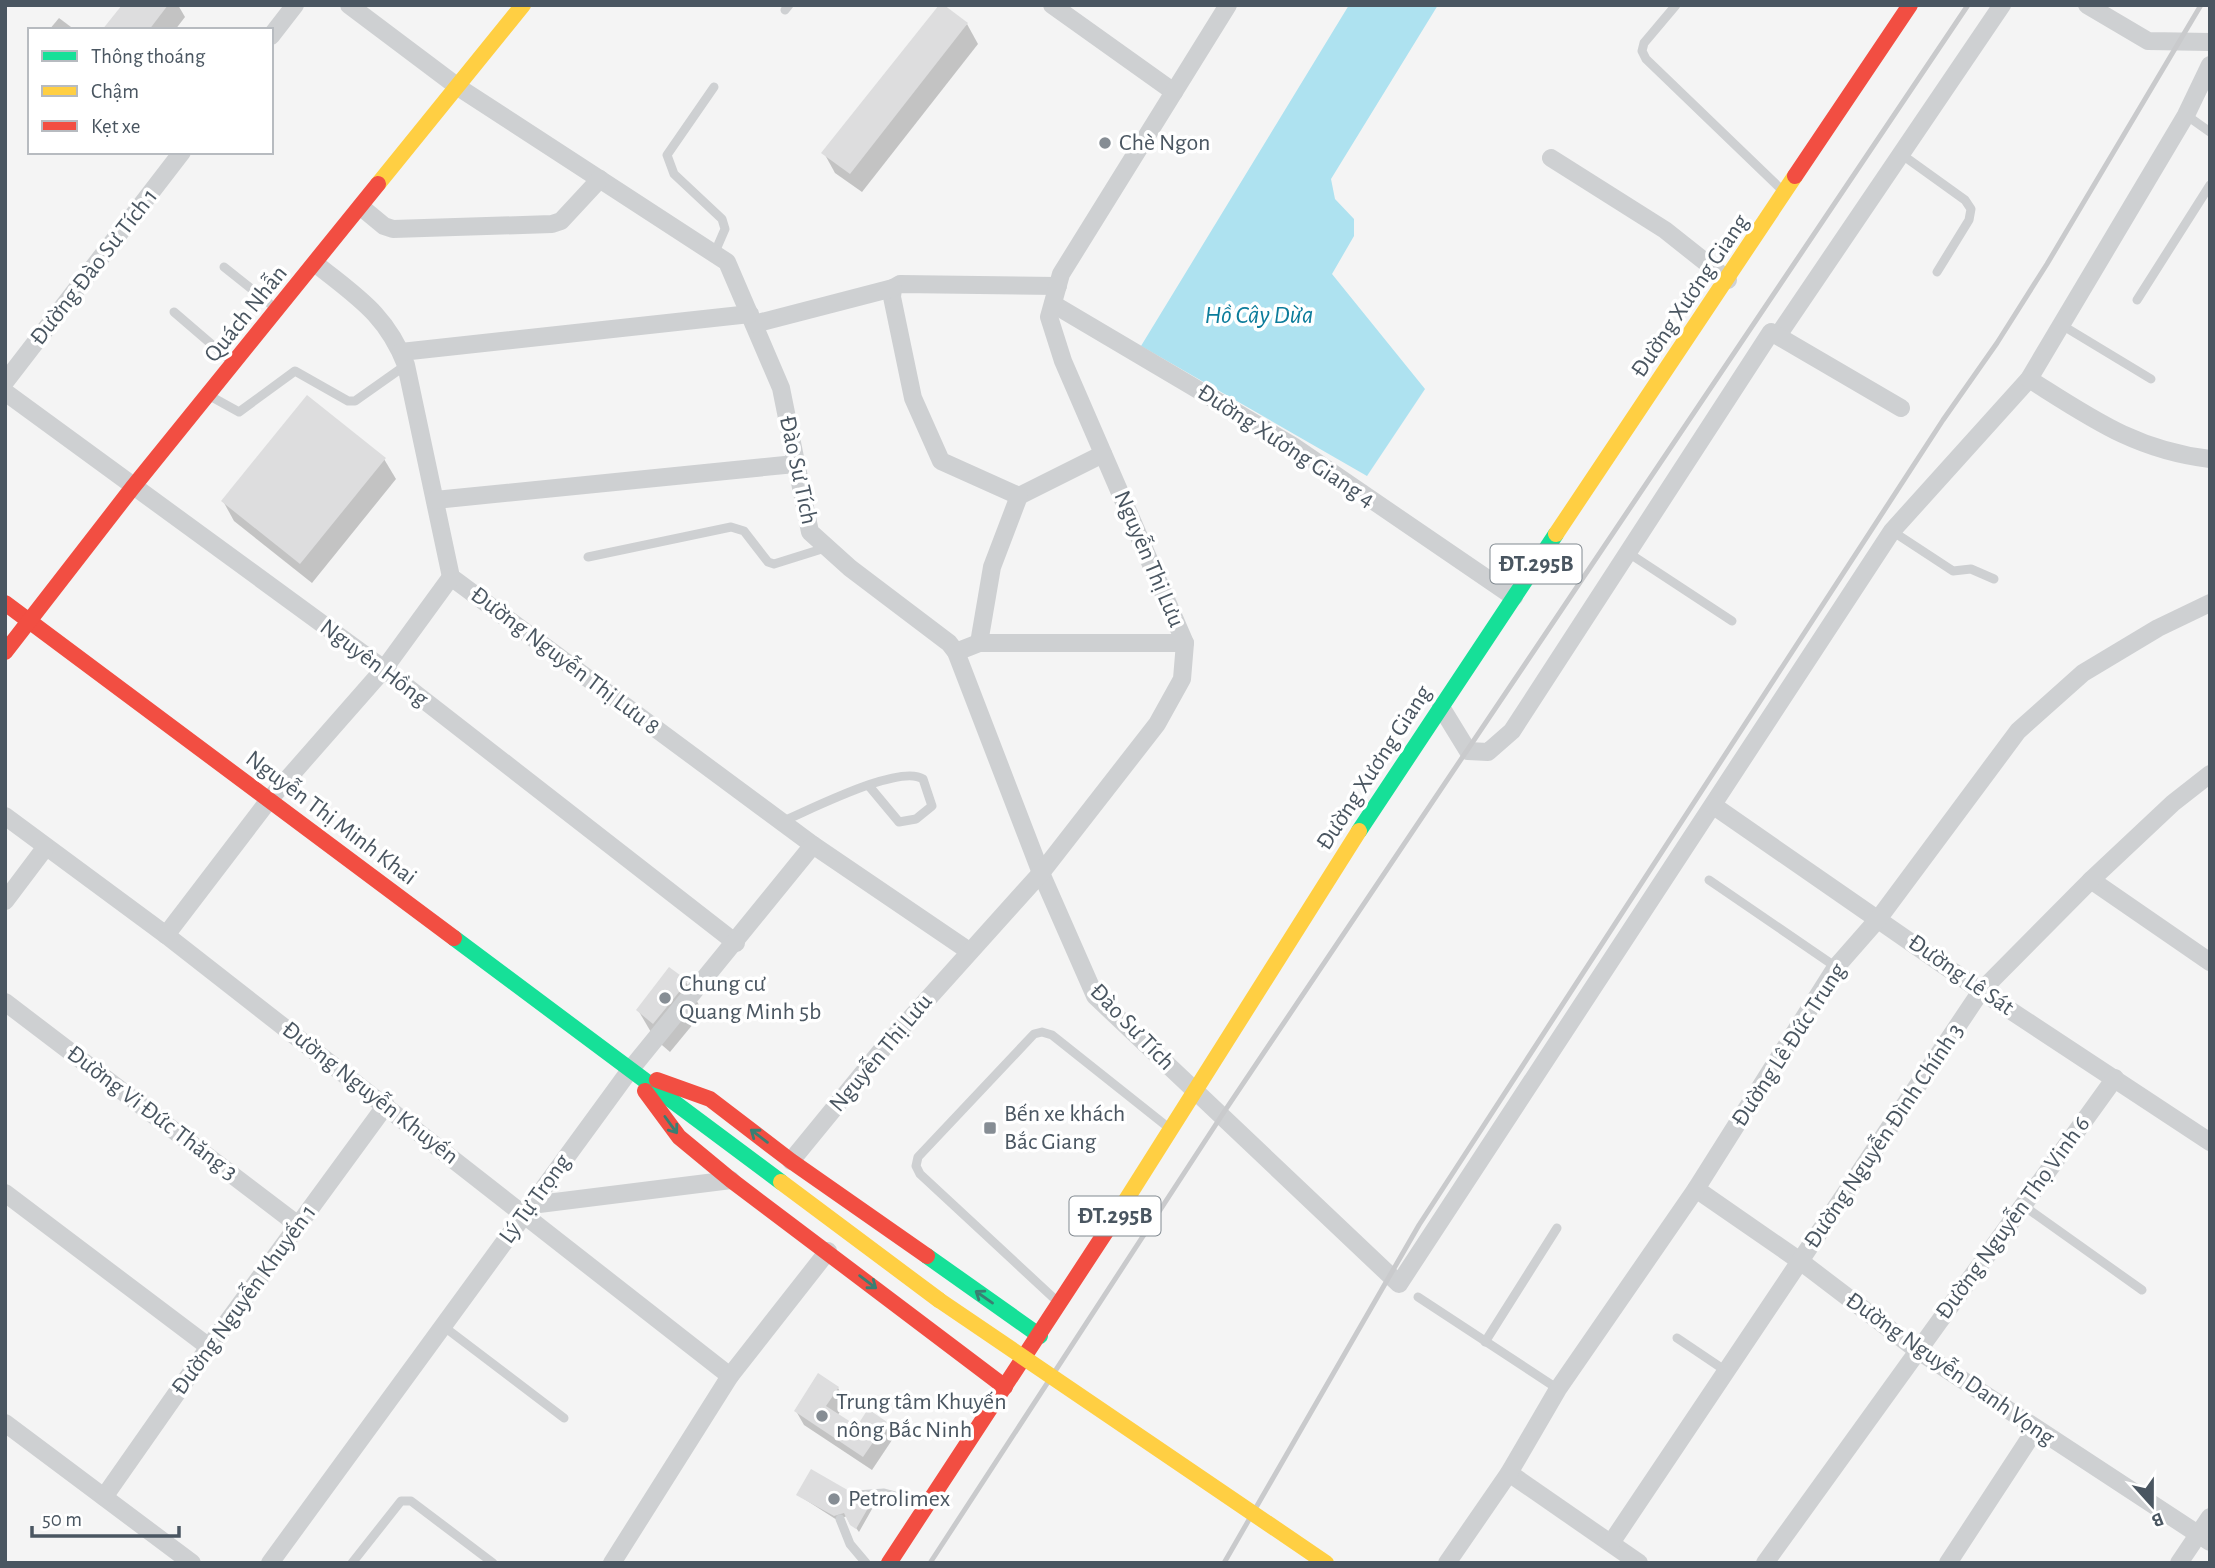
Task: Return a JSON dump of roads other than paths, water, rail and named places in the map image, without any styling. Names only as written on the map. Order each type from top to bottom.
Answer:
[{"type":"main road","name":"Quách Nhẫn","points":[[5,652],[133,487],[210,396],[523,5]]},
{"type":"main road","name":"Đường Xương Giang","points":[[890,1563],[1061,1304],[1441,707],[1910,5]]},
{"type":"main road","name":"Nguyễn Thị Minh Khai","points":[[5,603],[939,1300],[1326,1563]]},
{"type":"main road","points":[[630,1070],[710,1099],[791,1161],[1040,1336]]},
{"type":"main road","points":[[630,1070],[679,1137],[731,1180],[1005,1387]]},
{"type":"street","points":[[273,33],[295,5]]},
{"type":"street","name":"Đào Sư Tích","points":[[349,5],[458,87],[727,262],[781,388],[810,531],[825,548],[912,618],[949,643],[956,652],[1041,873],[1094,996],[1399,1284],[1714,806]]},
{"type":"street","points":[[1052,5],[1174,92]]},
{"type":"street","name":"Nguyễn Thị Lưu","points":[[791,1161],[969,951],[1041,873],[1157,724],[1182,680],[1185,643],[1063,360],[1049,317],[1061,274],[1228,5]]},
{"type":"street","points":[[1779,334],[2002,5]]},
{"type":"street","points":[[2087,5],[2148,41],[2210,41]]},
{"type":"street","points":[[1714,806],[1892,531],[2029,379],[2186,115],[2210,65]]},
{"type":"street","name":"Đường Đào Sư Tích 1","points":[[5,382],[180,154]]},
{"type":"street","points":[[1550,158],[1665,230],[1728,281]]},
{"type":"street","points":[[361,207],[393,229],[552,224],[561,221],[600,179]]},
{"type":"street","name":"Đường Nguyễn Thị Lưu 8","points":[[316,264],[378,314],[395,337],[403,359],[451,577],[781,822],[969,951]]},
{"type":"street","points":[[403,359],[752,319],[893,288],[900,284],[1058,286]]},
{"type":"street","points":[[893,288],[892,297],[913,398],[933,449],[949,467],[1019,496]]},
{"type":"street","name":"Đường Xương Giang 4","points":[[1053,304],[1293,446],[1514,597]]},
{"type":"street","points":[[1441,707],[1468,751],[1488,752],[1511,731],[1771,332],[1779,334],[1901,408]]},
{"type":"street","points":[[2029,379],[2107,428],[2144,446],[2210,459]]},
{"type":"street","name":"Nguyên Hồng","points":[[5,391],[384,669],[736,943]]},
{"type":"street","points":[[979,643],[992,567],[1019,496],[1103,454]]},
{"type":"street","points":[[435,500],[795,464]]},
{"type":"street","points":[[166,935],[268,800],[384,669],[451,577]]},
{"type":"street","name":"Đường Lê Đức Trung","points":[[1447,1563],[1509,1473],[1558,1389],[1696,1189],[1836,968],[1879,918],[2018,732],[2083,673],[2158,628],[2210,603]]},
{"type":"street","points":[[956,652],[979,643],[1185,643]]},
{"type":"street","name":"Đường Nguyễn Đình Chính 3","points":[[1611,1544],[1981,991],[2091,880],[2173,803],[2210,774]]},
{"type":"street","name":"Đường Lê Sát","points":[[1714,806],[1981,991],[2210,1142]]},
{"type":"street","name":"Đường Nguyễn Khuyến","points":[[5,816],[166,935],[386,1105],[528,1209],[730,1376]]},
{"type":"street","name":"Lý Tự Trọng","points":[[270,1563],[630,1070],[813,845]]},
{"type":"street","points":[[5,901],[45,848]]},
{"type":"street","points":[[2091,880],[2210,962]]},
{"type":"street","name":"Đường Vi Đức Thăng 3","points":[[5,1002],[298,1225]]},
{"type":"street","name":"Đường Nguyễn Thọ Vinh 6","points":[[1765,1563],[2021,1204],[2115,1078]]},
{"type":"street","name":"Đường Nguyễn Khuyến 1","points":[[104,1497],[209,1347],[386,1105]]},
{"type":"street","points":[[528,1209],[731,1180]]},
{"type":"street","name":"Đường Nguyễn Danh Vọng","points":[[1696,1189],[1800,1261],[1917,1350],[2204,1539]]},
{"type":"street","points":[[5,1193],[209,1347]]},
{"type":"street","points":[[612,1563],[730,1376],[828,1251]]},
{"type":"street","points":[[5,1423],[192,1563]]},
{"type":"street","points":[[1948,1563],[2035,1430]]},
{"type":"street","points":[[1509,1473],[1639,1563]]},
{"type":"street","points":[[2179,1563],[2204,1539],[2210,1517]]},
{"type":"lane","points":[[1676,5],[1644,43],[1642,51],[1646,59],[1786,194]]},
{"type":"lane","points":[[714,87],[667,155],[674,174],[722,219],[725,229],[715,252]]},
{"type":"lane","points":[[2186,115],[2210,132]]},
{"type":"lane","points":[[1901,154],[1965,200],[1971,209],[1969,220],[1937,272]]},
{"type":"lane","points":[[2137,300],[2210,186]]},
{"type":"lane","points":[[224,267],[278,310]]},
{"type":"lane","points":[[174,312],[235,364]]},
{"type":"lane","points":[[2060,324],[2151,379]]},
{"type":"lane","points":[[210,396],[239,412],[295,371],[348,401],[355,401],[403,359]]},
{"type":"lane","points":[[588,556],[731,527],[744,531],[768,562],[774,564],[825,548]]},
{"type":"lane","points":[[1892,531],[1953,571],[1971,569],[1994,579]]},
{"type":"lane","points":[[1627,552],[1732,621]]},
{"type":"lane","points":[[781,822],[888,778],[919,776],[928,787],[932,806],[916,819],[899,822],[869,786]]},
{"type":"lane","points":[[1709,880],[1836,968]]},
{"type":"lane","points":[[1061,1304],[920,1174],[916,1166],[918,1157],[1034,1034],[1042,1032],[1052,1035],[1170,1129]]},
{"type":"lane","points":[[2021,1204],[2142,1290]]},
{"type":"lane","points":[[1485,1342],[1557,1228]]},
{"type":"lane","points":[[1418,1297],[1558,1389]]},
{"type":"lane","points":[[443,1326],[564,1418]]},
{"type":"lane","points":[[1677,1338],[1726,1371]]},
{"type":"lane","points":[[856,1495],[884,1493],[927,1505]]},
{"type":"lane","points":[[352,1563],[401,1501],[411,1501],[493,1563]]},
{"type":"lane","points":[[839,1519],[850,1544],[866,1563]]},
{"type":"water","name":"Hồ Cây Dừa","points":[[1349,5],[1438,5],[1331,179],[1335,199],[1354,219],[1354,236],[1332,274],[1425,389],[1367,476],[1141,346]]},
{"type":"railway","points":[[930,1563],[1222,1115],[1968,5]]},
{"type":"railway","points":[[1224,1563],[1419,1225],[1943,420],[1997,343],[2201,5]]},
{"type":"place","name":"Chè Ngon","points":[[1105,143]]},
{"type":"place","name":"Chung cư Quang Minh 5b","points":[[665,998]]},
{"type":"place","name":"Bến xe khách Bắc Giang","points":[[990,1128]]},
{"type":"place","name":"Trung tâm Khuyến nông Bắc Ninh","points":[[822,1416]]},
{"type":"place","name":"Petrolimex","points":[[834,1499]]}]
